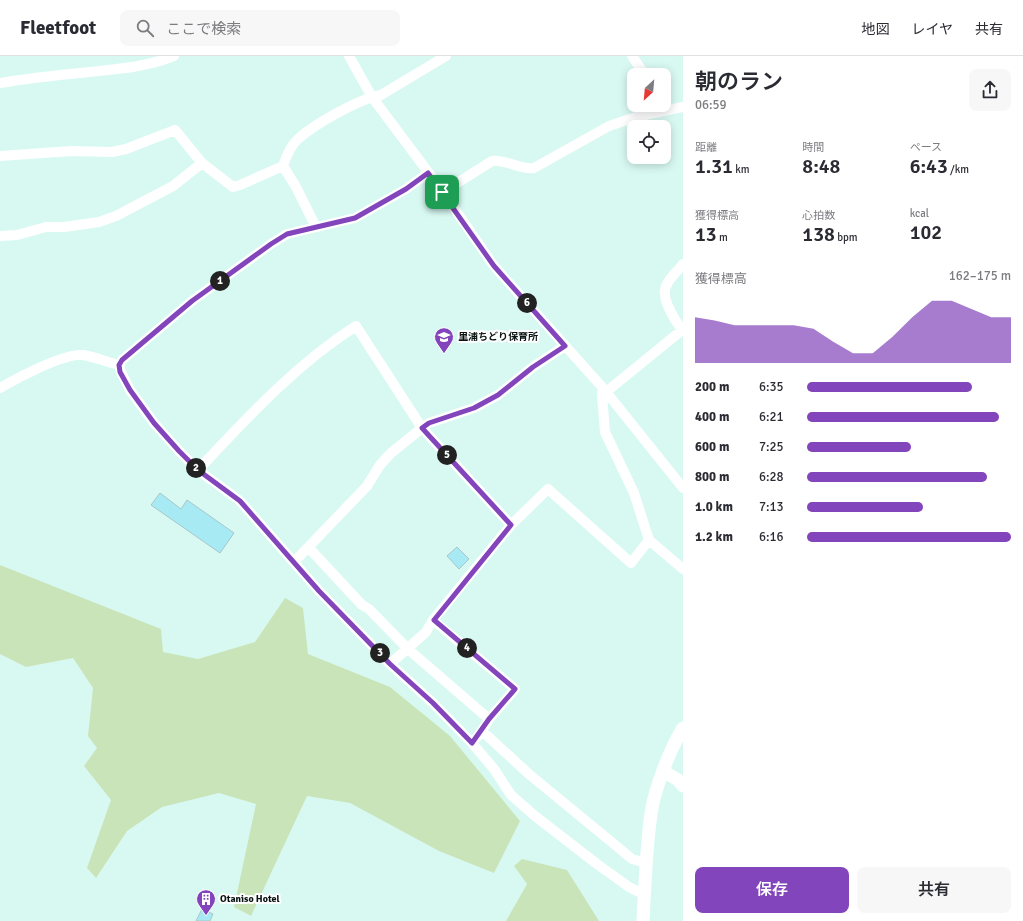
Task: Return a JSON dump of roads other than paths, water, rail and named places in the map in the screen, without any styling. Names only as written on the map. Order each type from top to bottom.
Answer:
[{"type":"street","points":[[0,83],[138,67],[174,56]]},
{"type":"street","points":[[349,56],[372,97],[494,266],[605,390],[683,488]]},
{"type":"street","points":[[0,156],[72,151],[112,152],[126,149],[175,130],[202,163],[233,187],[261,177],[283,166],[287,154],[298,139],[336,115],[372,97],[381,95],[446,56]]},
{"type":"street","points":[[632,56],[640,68]]},
{"type":"street","points":[[671,108],[683,107]]},
{"type":"street","points":[[442,192],[492,161],[499,160],[527,169],[534,168],[609,126],[652,112]]},
{"type":"street","points":[[0,236],[17,235],[46,227],[64,227],[99,222],[116,216],[173,186],[202,163]]},
{"type":"street","points":[[283,166],[296,187],[316,227]]},
{"type":"street","points":[[428,173],[406,189],[355,218],[287,234],[261,250],[192,301],[122,360],[119,365],[120,372],[130,390],[154,423],[198,470],[240,501],[294,562],[390,664],[433,703],[472,743],[494,769],[511,795],[535,816],[597,864],[629,887],[645,895]]},
{"type":"street","points":[[683,264],[668,283],[665,291],[669,307],[682,330],[605,390],[602,394],[605,432],[634,493],[649,540],[683,569]]},
{"type":"street","points":[[198,470],[255,409],[309,360],[356,326],[422,428],[511,525]]},
{"type":"street","points":[[294,562],[367,486],[380,465],[391,453],[422,428],[429,423],[474,408],[498,395],[533,367],[565,346]]},
{"type":"street","points":[[0,388],[18,377],[69,357],[82,355],[119,365]]},
{"type":"street","points":[[390,664],[426,632],[434,620],[511,525],[548,489],[631,563],[649,540]]},
{"type":"street","points":[[309,548],[362,605],[369,609],[408,649],[489,719]]},
{"type":"street","points":[[434,620],[515,689],[489,719],[482,731],[472,743]]},
{"type":"street","points":[[644,921],[651,813],[663,771],[677,738],[683,728]]},
{"type":"street","points":[[482,731],[530,775],[632,859],[647,863]]},
{"type":"street","points":[[663,771],[678,780],[683,786]]},
{"type":"place","name":"里浦ちどり保育所","points":[[444,354]]},
{"type":"place","name":"Otaniso Hotel","points":[[206,916]]}]
